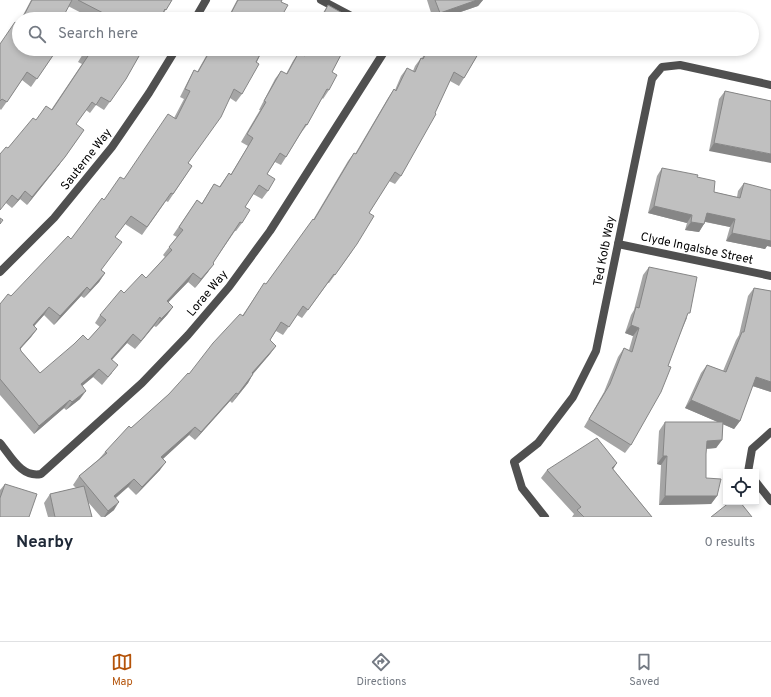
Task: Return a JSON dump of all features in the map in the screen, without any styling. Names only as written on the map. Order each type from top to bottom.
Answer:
[{"type":"street","points":[[199,12],[206,0]]},
{"type":"street","points":[[321,0],[344,12]]},
{"type":"street","name":"Sauterne Way","points":[[0,272],[54,218],[112,147],[149,93],[172,56]]},
{"type":"street","name":"Lorae Way","points":[[0,443],[23,472],[34,476],[41,474],[142,383],[188,335],[229,286],[270,232],[381,56]]},
{"type":"street","name":"Ted Kolb Way","points":[[545,517],[522,488],[514,462],[538,443],[573,397],[596,351],[652,79],[662,67],[680,65],[771,85]]},
{"type":"street","name":"Clyde Ingalsbe Street","points":[[618,244],[771,276]]},
{"type":"street","points":[[749,469],[752,449],[771,432]]},
{"type":"street","points":[[759,486],[771,501]]},
{"type":"building","points":[[32,0],[72,0],[66,12],[26,12]]},
{"type":"building","points":[[78,0],[172,0],[164,12],[101,12]]},
{"type":"building","points":[[238,0],[282,0],[281,2],[288,5],[284,12],[232,12]]},
{"type":"building","points":[[435,0],[477,0],[443,12],[440,12]]},
{"type":"building","points":[[328,5],[340,12],[324,12]]},
{"type":"building","points":[[12,26],[12,56],[53,56],[37,79],[27,72],[7,102],[2,99],[0,101],[0,44]]},
{"type":"building","points":[[88,56],[139,56],[126,79],[110,102],[101,97],[96,105],[92,102],[76,124],[84,130],[65,157],[32,197],[25,191],[18,200],[12,195],[0,210],[0,154],[6,147],[8,148],[33,118],[36,120],[46,106],[52,110]]},
{"type":"building","points":[[207,56],[259,56],[256,62],[259,64],[242,94],[234,89],[221,117],[188,163],[192,166],[173,194],[171,193],[147,227],[131,216],[115,237],[122,242],[101,270],[105,273],[90,290],[87,287],[60,316],[49,307],[33,325],[37,329],[20,348],[40,373],[83,335],[88,340],[106,320],[100,315],[121,290],[124,293],[142,274],[146,278],[172,250],[169,247],[183,230],[179,227],[197,200],[202,204],[214,184],[220,187],[229,173],[231,175],[253,138],[247,134],[266,102],[264,101],[281,71],[287,74],[297,56],[340,56],[332,72],[337,75],[329,90],[327,89],[307,125],[306,124],[286,157],[280,153],[267,174],[275,179],[268,191],[259,185],[245,207],[250,210],[242,223],[240,222],[213,263],[214,264],[201,279],[193,273],[167,301],[173,307],[161,319],[160,317],[141,341],[133,334],[111,359],[118,365],[108,377],[99,369],[81,384],[86,391],[72,402],[70,400],[39,426],[0,379],[0,304],[8,294],[11,296],[68,236],[71,239],[102,198],[104,200],[120,177],[124,179],[168,114],[176,119],[190,91],[185,89],[194,70],[198,72]]},
{"type":"building","points":[[424,56],[477,56],[464,78],[454,72],[435,113],[436,114],[401,176],[395,172],[369,213],[374,216],[357,244],[308,310],[303,306],[289,327],[281,322],[270,340],[276,346],[252,373],[253,374],[238,394],[236,393],[201,432],[195,427],[161,457],[166,462],[142,487],[134,479],[114,496],[119,502],[108,511],[79,476],[107,453],[105,452],[129,426],[131,428],[169,394],[188,373],[189,374],[213,343],[240,314],[243,316],[264,283],[266,284],[313,219],[314,220],[354,153],[356,154],[394,89],[396,91],[407,68],[415,72],[421,58],[423,59]]},
{"type":"building","points":[[725,91],[771,101],[771,154],[714,143]]},
{"type":"building","points":[[662,168],[698,175],[697,177],[715,181],[714,192],[740,198],[744,183],[771,190],[771,241],[732,233],[735,219],[707,213],[704,224],[691,222],[692,215],[654,206]]},
{"type":"building","points":[[649,267],[697,277],[690,313],[688,313],[668,366],[671,367],[661,392],[631,445],[589,419],[610,384],[624,348],[632,352],[639,328],[631,325],[636,307],[639,308]]},
{"type":"building","points":[[754,288],[771,291],[771,382],[756,377],[740,421],[691,400],[707,365],[726,372],[742,332],[744,332]]},
{"type":"building","points":[[665,422],[723,422],[722,440],[707,441],[706,478],[721,479],[717,496],[665,496],[667,456],[663,456]]},
{"type":"building","points":[[597,438],[617,463],[612,468],[652,517],[584,517],[577,510],[581,507],[547,470]]},
{"type":"building","points":[[5,484],[37,494],[29,517],[0,517],[0,498]]},
{"type":"building","points":[[84,486],[92,517],[55,517],[50,494]]},
{"type":"building","points":[[726,505],[742,505],[752,517],[711,517]]}]
